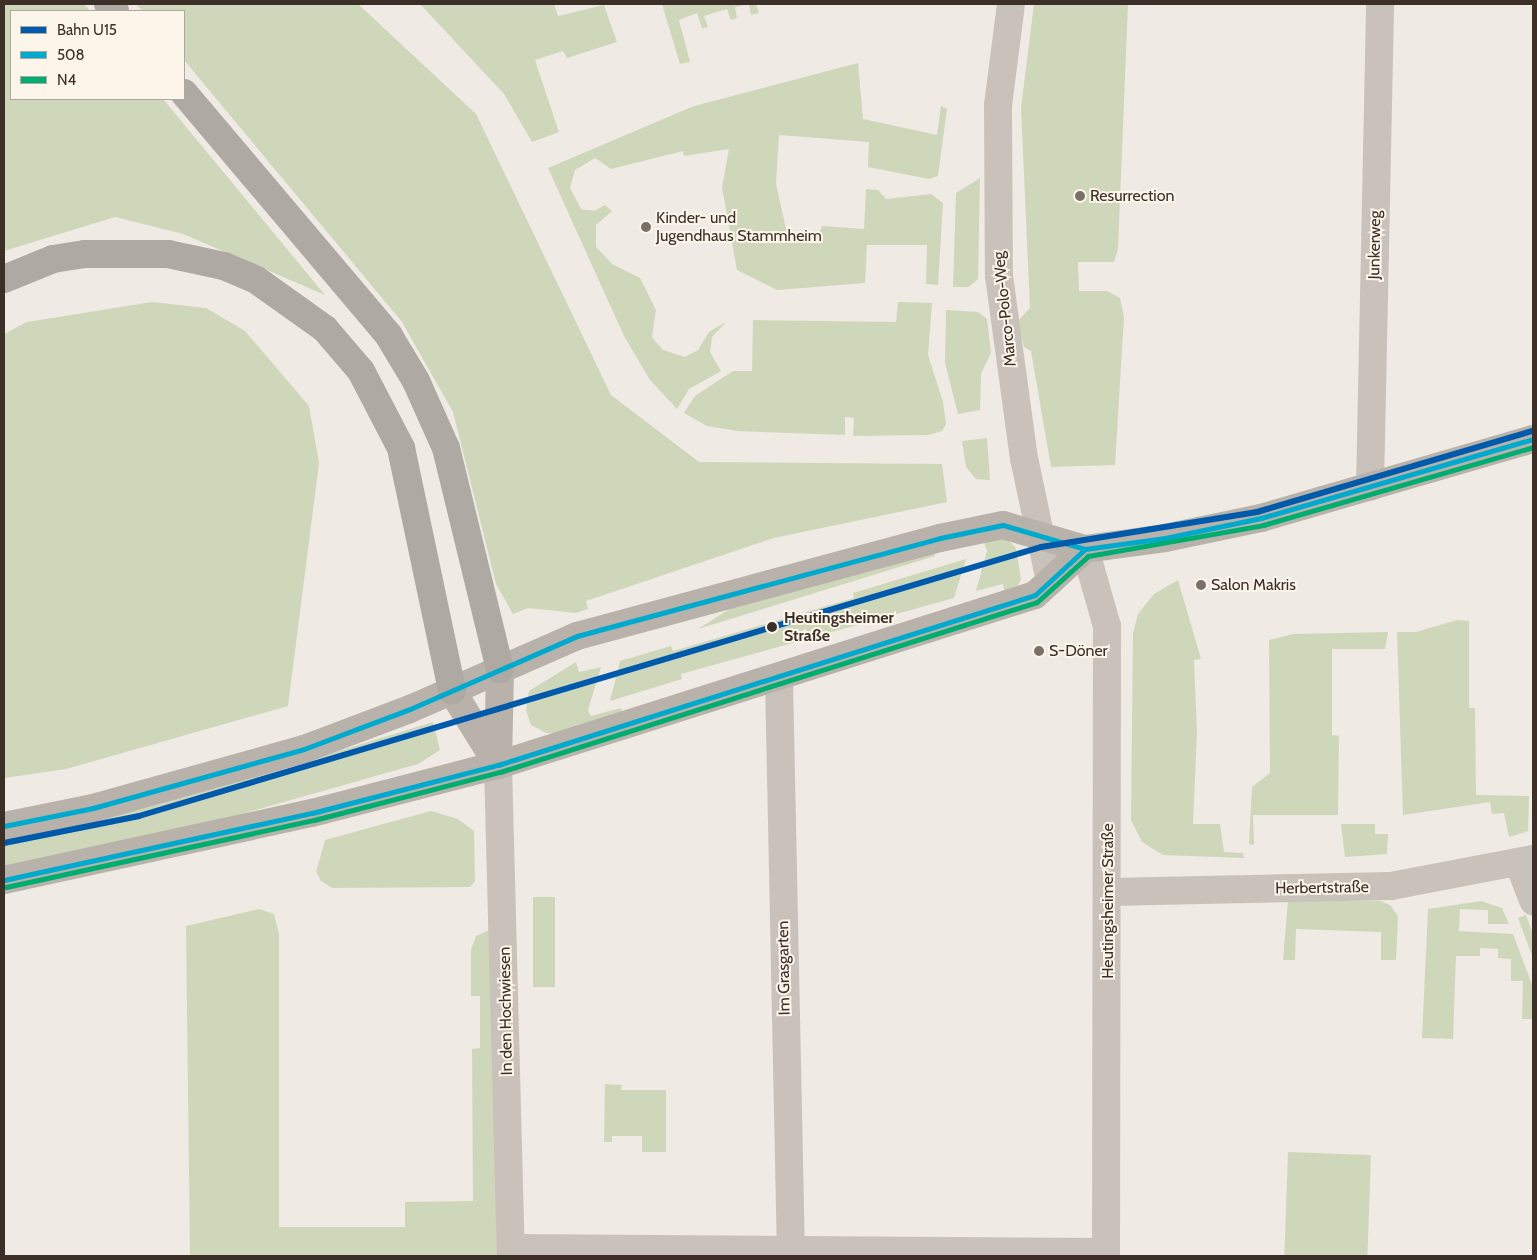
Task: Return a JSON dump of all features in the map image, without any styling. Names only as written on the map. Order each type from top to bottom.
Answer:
[{"type":"highway","points":[[185,94],[389,336],[416,381],[446,448],[500,669]]},
{"type":"highway","points":[[4,279],[53,260],[85,254],[168,254],[224,266],[255,279],[325,329],[361,371],[401,448],[452,691]]},
{"type":"street","name":"Marco-Polo-Weg","points":[[1011,4],[998,106],[999,276],[1038,532],[1050,581]]},
{"type":"street","name":"Junkerweg","points":[[1370,487],[1380,4]]},
{"type":"street","points":[[4,826],[93,808],[304,749],[452,691],[591,631],[931,540],[1004,525],[1038,532],[1085,549],[1203,531],[1370,487],[1533,438]]},
{"type":"street","points":[[4,880],[312,813],[498,765],[779,679],[1035,595],[1085,549]]},
{"type":"street","name":"Heutingsheimer Straße","points":[[1085,549],[1107,626],[1106,1254]]},
{"type":"street","points":[[498,765],[500,669]]},
{"type":"street","name":"Im Grasgarten","points":[[779,679],[791,1254]]},
{"type":"street","points":[[452,691],[498,765]]},
{"type":"street","name":"In den Hochwiesen","points":[[498,765],[511,1252]]},
{"type":"street","points":[[1526,862],[1533,901]]},
{"type":"street","name":"Herbertstraße","points":[[1108,892],[1390,886],[1526,862]]},
{"type":"street","points":[[511,1252],[1106,1254]]},
{"type":"green space","points":[[4,4],[84,4],[89,10],[10,10],[10,100],[164,100],[325,295],[183,234],[115,217],[4,251]]},
{"type":"green space","points":[[136,4],[358,4],[476,114],[611,395],[699,462],[942,464],[947,502],[774,538],[586,601],[588,609],[576,613],[528,608],[513,614],[496,584],[453,412],[402,322],[185,61],[185,10],[141,10]]},
{"type":"green space","points":[[420,4],[554,4],[558,16],[604,5],[617,42],[567,58],[563,51],[535,60],[559,132],[532,142],[504,94]]},
{"type":"green space","points":[[662,4],[749,4],[735,7],[737,18],[731,20],[727,9],[704,16],[708,27],[702,28],[697,13],[679,20],[690,62],[680,64]]},
{"type":"green space","points":[[749,4],[756,4],[759,13],[751,15]]},
{"type":"green space","points":[[1034,4],[1128,4],[1118,249],[1114,262],[1078,262],[1079,291],[1107,291],[1120,298],[1124,317],[1115,465],[1051,467],[1031,351],[1024,347],[1018,321],[1030,308],[1021,108]]},
{"type":"green space","points":[[858,63],[863,119],[937,135],[941,106],[947,109],[938,176],[929,179],[868,167],[869,142],[779,135],[776,184],[786,229],[803,241],[817,238],[822,226],[864,229],[866,189],[878,190],[886,199],[931,194],[943,203],[938,285],[926,284],[927,245],[867,245],[865,283],[777,290],[737,270],[722,187],[729,149],[684,156],[683,151],[611,169],[595,158],[575,170],[570,188],[581,209],[594,211],[605,205],[612,211],[596,225],[596,247],[612,264],[640,278],[656,310],[652,337],[663,350],[685,357],[698,350],[709,332],[726,322],[712,337],[710,352],[721,371],[689,389],[677,409],[650,380],[624,336],[548,168],[694,106]]},
{"type":"green space","points":[[980,178],[978,279],[969,287],[953,287],[956,193]]},
{"type":"green space","points":[[152,302],[206,308],[245,331],[309,406],[319,463],[288,706],[66,769],[4,778],[4,334],[27,322]]},
{"type":"green space","points":[[898,302],[932,303],[928,355],[943,402],[946,424],[942,431],[928,435],[853,436],[854,418],[845,417],[845,435],[737,431],[707,426],[684,413],[695,396],[733,371],[752,371],[753,320],[896,322]]},
{"type":"green space","points":[[946,310],[978,312],[987,319],[991,353],[981,374],[980,410],[958,414],[945,363]]},
{"type":"green space","points":[[987,438],[990,480],[976,479],[966,467],[962,441]]},
{"type":"green space","points":[[983,539],[1007,539],[1016,548],[1021,580],[1015,589],[1005,594],[1003,584],[976,591],[987,551]]},
{"type":"green space","points":[[933,551],[935,556],[698,629],[744,600]]},
{"type":"green space","points":[[966,559],[954,598],[681,674],[682,679],[610,701],[620,661],[671,646],[673,651],[854,598],[853,593]]},
{"type":"green space","points":[[1178,580],[1201,659],[1194,660],[1197,732],[1193,824],[1220,824],[1224,852],[1243,853],[1244,858],[1163,855],[1142,842],[1131,820],[1133,633],[1138,614],[1154,594]]},
{"type":"green space","points":[[1457,620],[1469,621],[1469,708],[1475,708],[1476,795],[1529,796],[1528,831],[1509,837],[1504,813],[1492,814],[1490,802],[1403,815],[1397,632],[1416,632]]},
{"type":"green space","points":[[1388,632],[1385,649],[1332,649],[1332,735],[1339,736],[1338,815],[1253,815],[1254,845],[1249,844],[1252,787],[1270,773],[1269,640],[1293,634]]},
{"type":"green space","points":[[576,662],[579,672],[601,667],[588,710],[591,716],[621,708],[623,719],[566,734],[546,733],[531,725],[526,710],[529,691]]},
{"type":"green space","points":[[433,722],[440,750],[418,764],[146,841],[4,871],[4,837],[300,763]]},
{"type":"green space","points":[[431,811],[458,819],[474,831],[475,881],[470,887],[332,888],[321,881],[316,872],[325,840]]},
{"type":"green space","points":[[1341,824],[1375,824],[1375,834],[1388,834],[1387,854],[1345,857]]},
{"type":"green space","points":[[533,897],[555,897],[555,987],[533,987]]},
{"type":"green space","points":[[1288,900],[1380,901],[1390,905],[1398,916],[1396,960],[1381,960],[1381,932],[1296,929],[1295,960],[1283,960]]},
{"type":"green space","points":[[1481,901],[1502,908],[1509,924],[1488,924],[1488,910],[1460,909],[1459,931],[1513,934],[1533,987],[1533,1019],[1522,1019],[1523,981],[1511,981],[1511,959],[1498,958],[1498,949],[1480,948],[1480,956],[1456,956],[1453,1039],[1422,1038],[1428,909]]},
{"type":"green space","points":[[259,909],[274,914],[279,934],[279,1227],[405,1227],[405,1202],[473,1201],[472,1049],[480,1048],[480,996],[471,996],[471,950],[476,936],[489,930],[503,1256],[190,1256],[186,926]]},
{"type":"green space","points":[[1526,915],[1533,934],[1533,958],[1518,918]]},
{"type":"green space","points":[[605,1084],[622,1085],[621,1090],[666,1090],[666,1152],[642,1152],[642,1136],[612,1136],[612,1142],[604,1142]]},
{"type":"green space","points":[[1288,1152],[1371,1155],[1367,1256],[1284,1256]]},
{"type":"rail line","name":"U15","points":[[4,843],[139,816],[1041,547],[1257,512],[1533,431]]},
{"type":"transit line","name":"508","points":[[4,826],[93,808],[304,749],[410,709],[577,636],[940,538],[1003,525],[1085,549],[1165,538],[1261,518],[1533,439]]},
{"type":"transit line","name":"N4","points":[[6,887],[314,820],[500,772],[1037,602],[1088,556],[1263,525],[1533,447]]},
{"type":"transit line","name":"508","points":[[4,880],[312,813],[498,765],[1035,595],[1085,549]]},
{"type":"place","name":"Resurrection","points":[[1080,196]]},
{"type":"place","name":"Kinder- und Jugendhaus Stammheim","points":[[646,227]]},
{"type":"place","name":"Salon Makris","points":[[1201,585]]},
{"type":"place","name":"Heutingsheimer Straße","points":[[772,627]]},
{"type":"place","name":"S-Döner","points":[[1039,651]]}]
